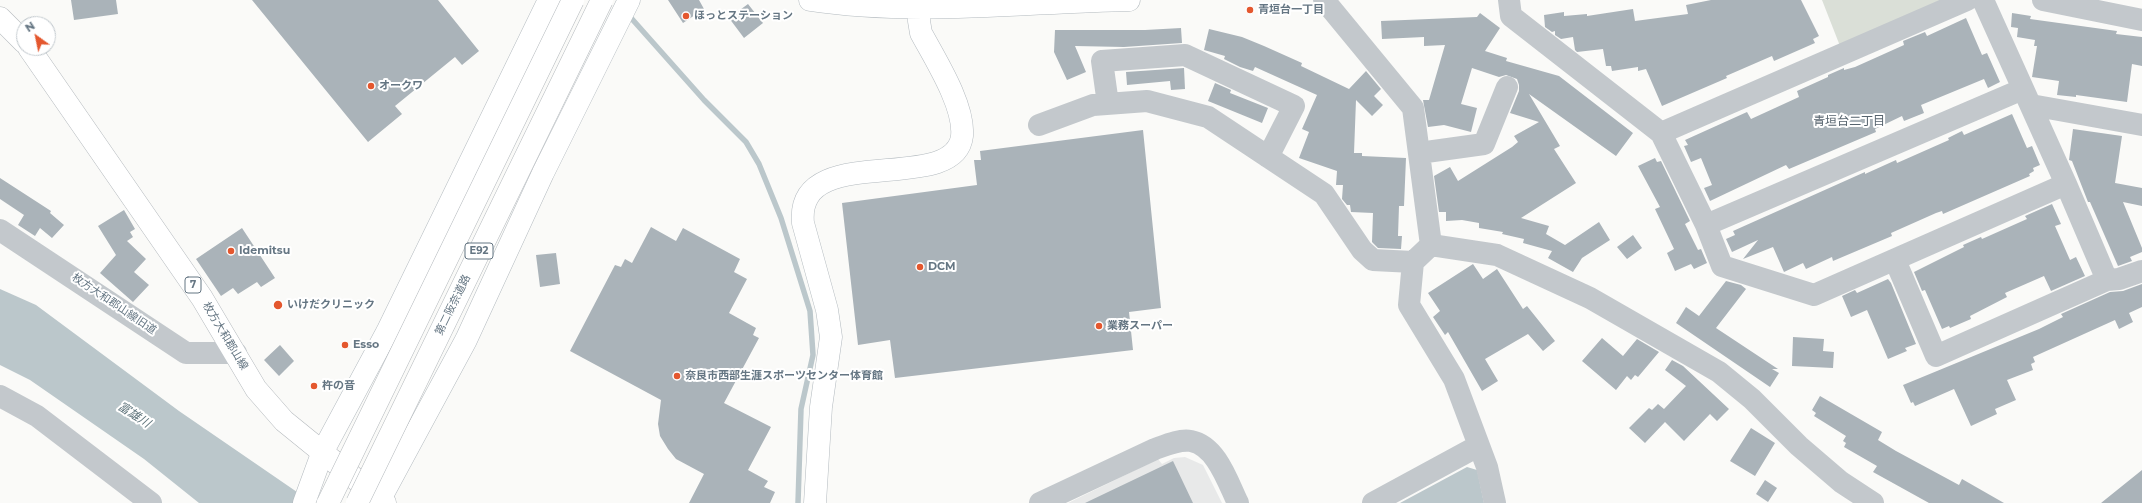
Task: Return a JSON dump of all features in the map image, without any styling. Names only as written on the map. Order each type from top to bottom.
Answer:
[{"type":"main road","points":[[304,503],[323,451],[387,332],[549,0]]},
{"type":"main road","name":"E92","points":[[328,503],[573,0]]},
{"type":"main road","name":"第二阪奈道路","points":[[357,503],[602,0]]},
{"type":"main road","points":[[385,502],[466,340],[542,173],[630,0]]},
{"type":"main road","points":[[810,0],[851,6],[919,8],[1129,0]]},
{"type":"main road","points":[[815,503],[821,407],[831,337],[827,310],[803,223],[802,210],[805,201],[825,181],[840,176],[926,165],[944,161],[957,151],[961,127],[951,91],[921,33],[919,8]]},
{"type":"main road","points":[[0,18],[16,34]]},
{"type":"main road","name":"枚方大和郡山線","points":[[36,56],[193,284],[236,353],[256,389],[284,421],[385,502]]},
{"type":"street","points":[[1324,0],[1413,108],[1431,245]]},
{"type":"street","points":[[1509,0],[1511,16],[1661,133],[1706,225],[1722,266],[1814,295],[2066,184]]},
{"type":"street","points":[[1661,133],[1967,0]]},
{"type":"street","points":[[1982,0],[2066,184],[2107,280]]},
{"type":"street","points":[[2043,0],[2142,20]]},
{"type":"street","points":[[1108,104],[1102,61],[1185,55],[1294,106],[1268,156]]},
{"type":"street","points":[[1419,153],[1484,144],[1507,87]]},
{"type":"street","points":[[1706,225],[2027,97],[2142,125]]},
{"type":"street","points":[[1039,125],[1093,105],[1147,101],[1208,117],[1324,194],[1362,250],[1373,260],[1413,262]]},
{"type":"street","name":"枚方大和郡山線旧道","points":[[0,230],[186,353],[236,353]]},
{"type":"street","points":[[1431,245],[1413,262],[1409,305],[1454,379],[1487,467],[1495,503]]},
{"type":"street","points":[[1431,245],[1497,255],[1590,298],[1719,372],[1752,399],[1799,446],[1841,482],[1872,503]]},
{"type":"street","points":[[1895,260],[1936,356],[2107,280],[2119,279],[2142,271]]},
{"type":"street","points":[[0,396],[37,416],[151,503]]},
{"type":"street","points":[[1040,503],[1155,449],[1171,443],[1191,441],[1204,448],[1216,458],[1238,503]]},
{"type":"street","points":[[1373,503],[1478,446]]},
{"type":"shaded area","points":[[1822,0],[1946,0],[1840,46]]},
{"type":"shaded area","points":[[1185,457],[1203,465],[1222,503],[1068,503],[1158,459],[1162,464],[1174,458]]},
{"type":"water","name":"富雄川","points":[[0,289],[36,305],[179,411],[313,503],[199,503],[144,459],[30,380],[0,365]]},
{"type":"water","points":[[1467,467],[1477,470],[1484,503],[1400,503]]},
{"type":"building","points":[[71,0],[116,0],[118,14],[74,20]]},
{"type":"building","name":"オークワ","points":[[252,0],[438,0],[479,51],[462,65],[455,57],[395,106],[402,114],[368,142]]},
{"type":"building","name":"ほっとステーション","points":[[668,0],[699,0],[704,9],[683,23]]},
{"type":"building","points":[[1711,0],[1801,0],[1819,36],[1813,39],[1815,43],[1774,61],[1772,56],[1726,76],[1727,78],[1662,106],[1646,69],[1638,71],[1638,67],[1612,71],[1611,66],[1606,66],[1603,49],[1577,52],[1575,50],[1573,37],[1561,39],[1555,35],[1555,31],[1552,32],[1545,27],[1544,15],[1564,12],[1564,16],[1587,14],[1587,16],[1633,9],[1635,21],[1688,14],[1686,5]]},
{"type":"building","points":[[748,4],[763,23],[744,38],[729,18]]},
{"type":"building","points":[[1480,13],[1500,28],[1485,51],[1507,58],[1506,61],[1559,76],[1633,133],[1616,156],[1529,94],[1560,146],[1554,149],[1576,183],[1521,218],[1549,226],[1546,234],[1565,245],[1599,222],[1610,240],[1582,258],[1573,272],[1548,258],[1552,251],[1523,243],[1524,239],[1502,234],[1503,232],[1479,228],[1479,223],[1462,220],[1446,221],[1446,212],[1439,212],[1434,176],[1450,167],[1458,181],[1512,147],[1518,142],[1514,136],[1539,122],[1510,113],[1519,91],[1517,79],[1506,75],[1499,77],[1472,68],[1461,104],[1477,108],[1471,132],[1444,125],[1428,127],[1423,100],[1429,100],[1445,45],[1424,46],[1424,37],[1382,39],[1381,21],[1477,17]]},
{"type":"building","points":[[2012,13],[2031,16],[2030,19],[2117,31],[2116,34],[2142,37],[2142,66],[2132,64],[2127,102],[2076,95],[2076,97],[2057,95],[2059,81],[2032,77],[2037,46],[2034,46],[2035,40],[2017,37],[2018,28],[2011,27]]},
{"type":"building","points":[[1966,18],[1982,55],[1987,53],[2000,82],[1988,88],[1984,79],[1921,105],[1924,113],[1904,121],[1902,116],[1875,129],[1876,132],[1789,169],[1786,165],[1710,201],[1704,188],[1712,185],[1701,158],[1691,162],[1684,146],[1688,145],[1685,140],[1747,112],[1751,119],[1799,97],[1797,91],[1828,77],[1828,75],[1844,68],[1844,70],[1855,67],[1904,45],[1903,41],[1925,32],[1927,36]]},
{"type":"building","points":[[1181,28],[1182,43],[1124,47],[1075,46],[1086,72],[1067,80],[1054,52],[1055,30],[1145,30]]},
{"type":"building","points":[[1209,29],[1242,37],[1264,46],[1302,63],[1301,66],[1349,89],[1366,71],[1381,89],[1374,96],[1383,105],[1372,116],[1356,100],[1354,153],[1362,153],[1362,156],[1406,158],[1404,206],[1399,206],[1398,236],[1402,236],[1401,249],[1378,248],[1372,242],[1373,213],[1351,212],[1350,205],[1347,205],[1342,199],[1343,185],[1336,185],[1337,171],[1299,158],[1309,132],[1302,129],[1317,95],[1255,67],[1253,71],[1240,67],[1224,59],[1225,56],[1204,50]]},
{"type":"building","points":[[1184,68],[1185,89],[1171,90],[1170,81],[1127,85],[1126,72]]},
{"type":"building","points":[[1215,83],[1231,90],[1230,93],[1268,108],[1262,123],[1208,101]]},
{"type":"building","points":[[2012,114],[2027,148],[2032,146],[2040,165],[2033,168],[2034,171],[2029,174],[2030,176],[1943,214],[1942,211],[1936,213],[1891,233],[1892,236],[1833,261],[1832,257],[1806,269],[1803,263],[1784,272],[1773,247],[1743,259],[1758,240],[1732,252],[1726,239],[1735,235],[1733,231],[1865,172],[1865,174],[1896,160],[1897,163],[1949,140],[1948,138],[1962,131],[1964,135]]},
{"type":"building","points":[[2073,129],[2122,136],[2115,183],[2142,188],[2142,206],[2123,202],[2142,248],[2142,252],[2130,257],[2132,261],[2118,266],[2090,202],[2088,202],[2072,161],[2069,160]]},
{"type":"building","points":[[1143,130],[1161,308],[1129,312],[1133,350],[895,378],[890,340],[858,345],[842,203],[977,185],[974,160],[981,160],[980,151]]},
{"type":"building","points":[[1655,158],[1657,162],[1661,161],[1690,221],[1685,224],[1698,250],[1701,249],[1707,263],[1694,269],[1691,264],[1675,271],[1667,253],[1674,249],[1655,209],[1660,207],[1638,166]]},
{"type":"building","points":[[0,178],[51,211],[50,213],[64,225],[52,238],[40,228],[35,236],[18,225],[24,215],[0,199]]},
{"type":"building","points":[[2052,204],[2061,224],[2055,226],[2070,260],[2076,257],[2085,276],[2051,291],[2044,276],[2005,293],[2007,297],[1970,316],[1971,319],[1950,328],[1949,326],[1942,329],[1925,290],[1922,291],[1914,272],[1964,247],[1963,245],[1981,237],[1982,239],[2027,219],[2025,216]]},
{"type":"building","points":[[124,210],[135,229],[130,232],[133,237],[127,241],[146,259],[134,272],[149,285],[133,302],[100,273],[116,255],[98,226]]},
{"type":"building","name":"奈良市西部生涯スポーツセンター体育館","points":[[651,227],[676,241],[683,228],[740,259],[734,272],[747,279],[729,313],[756,328],[753,335],[759,338],[724,403],[771,427],[748,470],[768,481],[764,487],[775,492],[770,503],[689,503],[704,474],[676,459],[660,436],[658,424],[661,400],[570,351],[615,265],[621,267],[625,259],[632,263]]},
{"type":"building","points":[[242,228],[275,278],[261,287],[257,282],[238,294],[233,288],[221,296],[196,259]]},
{"type":"building","points":[[1633,235],[1642,248],[1627,259],[1617,247]]},
{"type":"building","points":[[556,253],[560,284],[540,287],[536,255]]},
{"type":"building","points":[[1473,264],[1483,279],[1497,269],[1523,309],[1527,306],[1555,341],[1543,351],[1528,334],[1485,359],[1498,381],[1482,391],[1448,332],[1445,335],[1433,317],[1440,311],[1428,293]]},
{"type":"building","points":[[1888,279],[1916,344],[1905,348],[1907,351],[1888,359],[1867,310],[1851,317],[1842,296],[1855,290],[1857,293]]},
{"type":"building","points":[[1726,281],[1741,285],[1746,289],[1716,328],[1778,369],[1772,369],[1779,373],[1770,387],[1676,323],[1686,307],[1699,316]]},
{"type":"building","points":[[2142,284],[2142,307],[2129,313],[2133,322],[2119,329],[2115,320],[2033,357],[2035,362],[2031,364],[2033,370],[2007,380],[2016,400],[1995,409],[1997,414],[1971,426],[1954,389],[1915,406],[1913,402],[1911,403],[1903,385],[2039,329],[2063,317],[2061,314],[2110,292],[2123,291]]},
{"type":"building","points":[[1793,337],[1824,339],[1823,351],[1834,352],[1833,368],[1792,366]]},
{"type":"building","points":[[1602,338],[1623,356],[1637,339],[1659,352],[1638,377],[1635,375],[1631,380],[1627,376],[1616,390],[1582,361]]},
{"type":"building","points":[[280,345],[294,361],[279,376],[264,360]]},
{"type":"building","points":[[1672,360],[1683,366],[1729,409],[1717,421],[1710,414],[1684,441],[1665,422],[1645,443],[1629,428],[1649,408],[1652,410],[1658,404],[1664,409],[1686,386],[1665,370]]},
{"type":"building","points":[[1820,396],[1882,432],[1878,440],[1896,451],[1959,485],[1962,479],[2004,503],[1929,503],[1873,472],[1877,466],[1844,447],[1846,443],[1843,441],[1846,436],[1814,416],[1816,413],[1812,410]]},
{"type":"building","points":[[1751,428],[1775,443],[1755,476],[1730,461]]},
{"type":"building","points":[[1173,461],[1193,503],[1085,503]]},
{"type":"building","points":[[2142,470],[2142,503],[2101,503]]},
{"type":"building","points":[[1765,480],[1777,488],[1768,502],[1756,494]]},
{"type":"waterway","points":[[632,19],[704,100],[746,142],[759,164],[781,218],[810,311],[813,355],[801,409],[798,503]]},
{"type":"place","name":"青垣台一丁目","points":[[1250,10]]},
{"type":"place","name":"ほっとステーション","points":[[686,16]]},
{"type":"place","name":"オークワ","points":[[371,86]]},
{"type":"place","name":"Idemitsu","points":[[231,251]]},
{"type":"place","name":"DCM","points":[[920,267]]},
{"type":"place","name":"いけだクリニック","points":[[278,305]]},
{"type":"place","name":"業務スーパー","points":[[1099,326]]},
{"type":"place","name":"Esso","points":[[345,345]]},
{"type":"place","name":"奈良市西部生涯スポーツセンター体育館","points":[[677,376]]},
{"type":"place","name":"杵の音","points":[[314,386]]},
{"type":"district","name":"青垣台二丁目","points":[[1849,121]]}]
